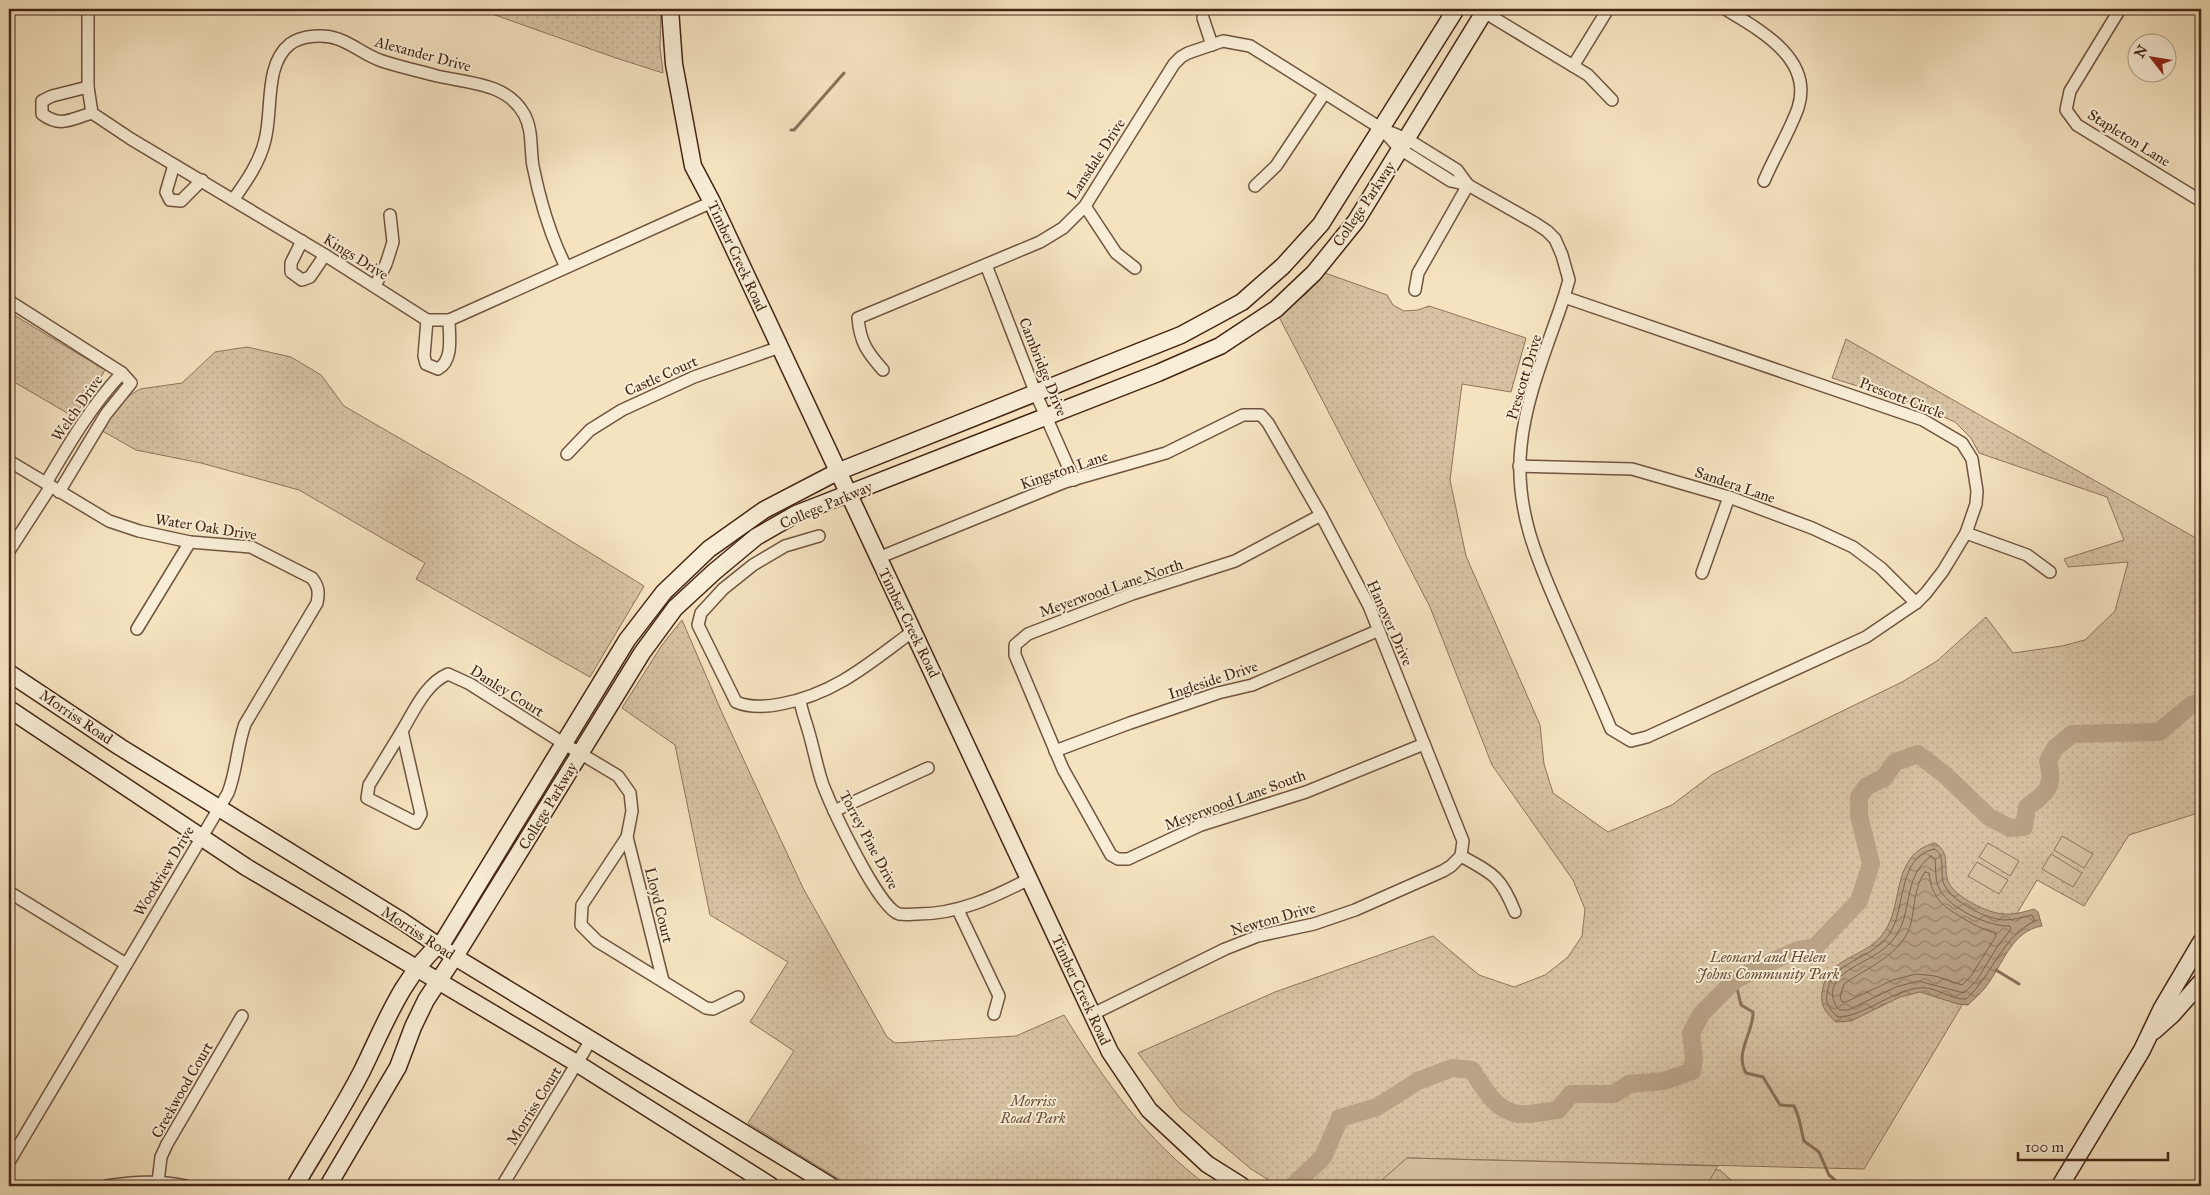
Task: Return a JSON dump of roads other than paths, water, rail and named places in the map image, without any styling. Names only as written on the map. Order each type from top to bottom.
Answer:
[{"type":"main road","name":"Timber Creek Road","points":[[670,9],[674,64],[693,166],[712,202],[1110,1052],[1149,1110],[1206,1164],[1242,1186]]},
{"type":"main road","name":"College Parkway","points":[[295,1186],[361,1072],[394,1003],[425,956],[444,940],[562,744],[628,640],[664,592],[709,549],[764,510],[837,472],[1181,335],[1242,302],[1283,266],[1321,224],[1456,9]]},
{"type":"main road","name":"College Parkway","points":[[328,1186],[398,1067],[426,1000],[455,957],[642,653],[676,608],[714,572],[756,537],[796,514],[1098,398],[1220,346],[1276,309],[1314,273],[1341,242],[1485,10]]},
{"type":"main road","name":"Morriss Road","points":[[9,673],[219,809],[591,1040],[810,1181],[831,1186]]},
{"type":"main road","name":"Morriss Road","points":[[9,709],[202,838],[416,969],[578,1064],[771,1186]]},
{"type":"main road","points":[[2060,1186],[2142,1050],[2162,1008],[2201,942]]},
{"type":"main road","points":[[2149,1036],[2172,1015],[2201,982]]},
{"type":"street","points":[[88,9],[88,87],[92,112],[59,122],[51,121],[42,114],[42,101],[52,96],[88,87]]},
{"type":"street","points":[[1573,66],[1608,9]]},
{"type":"street","points":[[1725,9],[1763,32],[1788,54],[1797,71],[1801,89],[1798,107],[1764,181]]},
{"type":"street","name":"Stapleton Lane","points":[[2120,9],[2070,91],[2066,110],[2077,125],[2201,201]]},
{"type":"street","points":[[1485,10],[1588,75],[1612,100]]},
{"type":"street","points":[[1204,18],[1212,45]]},
{"type":"street","name":"Alexander Drive","points":[[234,200],[254,168],[265,141],[271,102],[273,70],[276,61],[291,43],[304,38],[317,36],[338,39],[370,57],[438,76],[486,86],[510,98],[524,114],[528,126],[532,164],[538,190],[554,242],[566,267]]},
{"type":"street","name":"Lansdale Drive","points":[[883,370],[868,353],[860,335],[858,318],[1040,242],[1063,228],[1086,206],[1174,64],[1188,53],[1231,41],[1250,46],[1382,129]]},
{"type":"street","points":[[1255,186],[1276,166],[1324,94]]},
{"type":"street","name":"Kings Drive","points":[[92,112],[174,165],[325,255],[427,320]]},
{"type":"street","name":"Prescott Drive","points":[[1382,129],[1451,181],[1468,185],[1535,222],[1555,239],[1562,255],[1569,280],[1531,395],[1521,444],[1519,466],[1524,515],[1536,558],[1611,729],[1631,741],[1642,738]]},
{"type":"street","points":[[174,165],[166,192],[170,200],[181,201],[202,180]]},
{"type":"street","points":[[1415,290],[1418,273],[1468,185]]},
{"type":"street","points":[[449,320],[448,357],[444,366],[438,369],[426,364],[424,356],[427,320],[449,320],[712,202]]},
{"type":"street","points":[[1086,206],[1116,254],[1135,268]]},
{"type":"street","points":[[375,286],[394,242],[390,215]]},
{"type":"street","points":[[302,241],[291,263],[291,272],[296,278],[302,280],[310,277],[325,255]]},
{"type":"street","name":"Cambridge Drive","points":[[986,265],[1036,394],[1074,480]]},
{"type":"street","name":"Prescott Circle","points":[[1564,297],[1934,424],[1962,443],[1972,458],[1977,491],[1976,504],[1966,533],[1943,570],[1916,603],[1866,637],[1642,738]]},
{"type":"street","name":"Welch Drive","points":[[9,301],[122,373],[131,383],[52,487]]},
{"type":"street","name":"Castle Court","points":[[568,454],[590,430],[622,410],[710,371],[780,347]]},
{"type":"street","name":"Kingston Lane","points":[[878,558],[956,525],[1074,480],[1166,453],[1244,415],[1261,415]]},
{"type":"street","name":"Hanover Drive","points":[[1261,415],[1268,423],[1321,515],[1369,606],[1377,631],[1463,841],[1461,856]]},
{"type":"street","name":"Water Oak Drive","points":[[9,461],[109,521],[124,527],[190,542],[250,546],[304,573],[312,578],[317,585]]},
{"type":"street","name":"Sandera Lane","points":[[1519,466],[1632,469],[1729,497],[1812,528],[1852,547],[1881,568],[1916,603]]},
{"type":"street","points":[[9,551],[52,487]]},
{"type":"street","points":[[1702,573],[1729,497]]},
{"type":"street","name":"Meyerwood Lane North","points":[[1055,751],[1015,655],[1016,645],[1028,634],[1132,594],[1235,562],[1321,515]]},
{"type":"street","points":[[1966,533],[2027,555],[2050,572]]},
{"type":"street","points":[[819,536],[784,546],[753,565],[724,589],[701,613],[698,625],[736,702],[746,706],[773,705],[800,700],[830,689],[858,673],[914,632]]},
{"type":"street","points":[[137,628],[190,542]]},
{"type":"street","name":"Woodview Drive","points":[[9,1162],[219,809],[234,778],[241,734],[245,724],[316,603],[319,593],[317,585]]},
{"type":"street","name":"Ingleside Drive","points":[[1055,751],[1218,693],[1252,684],[1377,631]]},
{"type":"street","name":"Danley Court","points":[[402,731],[421,814],[416,823],[367,798],[369,785],[402,731],[430,686],[437,678],[448,674],[470,684],[562,744]]},
{"type":"street","name":"Torrey Pine Drive","points":[[800,700],[823,783],[834,811],[862,865],[888,907],[899,914],[924,914],[958,910],[993,897],[1029,879]]},
{"type":"street","name":"Lloyd Court","points":[[562,744],[618,776],[630,793],[632,811],[627,837],[582,904],[581,925],[597,941],[710,1009],[738,997]]},
{"type":"street","name":"Meyerwood Lane South","points":[[1055,751],[1111,855],[1118,859],[1128,858],[1201,825],[1306,792],[1424,744]]},
{"type":"street","points":[[834,811],[928,768]]},
{"type":"street","name":"Lloyd Court","points":[[627,837],[663,981]]},
{"type":"street","points":[[1461,856],[1484,868],[1500,881],[1515,912]]},
{"type":"street","name":"Newton Drive","points":[[1093,1014],[1225,949],[1258,936],[1314,924],[1355,910],[1443,871],[1461,856]]},
{"type":"street","points":[[9,892],[126,964]]},
{"type":"street","points":[[958,910],[999,996],[994,1014]]},
{"type":"street","name":"Creekwood Court","points":[[158,1182],[161,1157],[167,1144],[242,1016]]},
{"type":"street","name":"Morriss Court","points":[[502,1186],[591,1040]]},
{"type":"street","points":[[106,1186],[137,1182],[158,1182],[186,1186]]},
{"type":"water","points":[[1935,843],[1943,851],[1948,881],[1957,893],[1972,903],[1997,913],[2011,914],[2034,909],[2038,912],[2042,926],[2031,929],[2015,942],[1985,988],[1968,1005],[1958,1004],[1920,992],[1900,997],[1851,1021],[1836,1022],[1823,1006],[1822,993],[1825,981],[1831,971],[1839,964],[1878,940],[1891,919],[1901,880],[1911,857],[1921,849]]},
{"type":"waterway","points":[[791,130],[794,130],[844,73]]},
{"type":"waterway","points":[[1293,1186],[1323,1157],[1340,1118],[1377,1107],[1418,1081],[1452,1068],[1472,1070],[1497,1104],[1519,1114],[1558,1110],[1571,1094],[1614,1094],[1629,1084],[1664,1081],[1692,1071],[1694,1058],[1691,1033],[1702,1013],[1735,980],[1798,950],[1815,947],[1859,901],[1871,864],[1859,816],[1859,797],[1867,786],[1884,778],[1895,762],[1918,754],[1945,775],[1989,817],[2010,828],[2024,827],[2027,807],[2044,793],[2050,783],[2048,761],[2055,748],[2072,734],[2159,732],[2191,705],[2201,702]]},
{"type":"waterway","points":[[1996,970],[2019,984]]},
{"type":"waterway","points":[[1735,980],[1741,1005],[1753,1012],[1751,1027],[1742,1057],[1746,1073],[1763,1077],[1780,1105],[1794,1106],[1804,1141],[1819,1152],[1829,1175],[1842,1186]]},
{"type":"park label","name":"Leonard and Helen Johns Community Park","points":[[1768,966]]},
{"type":"park label","name":"Morriss Road Park","points":[[1033,1110]]}]
